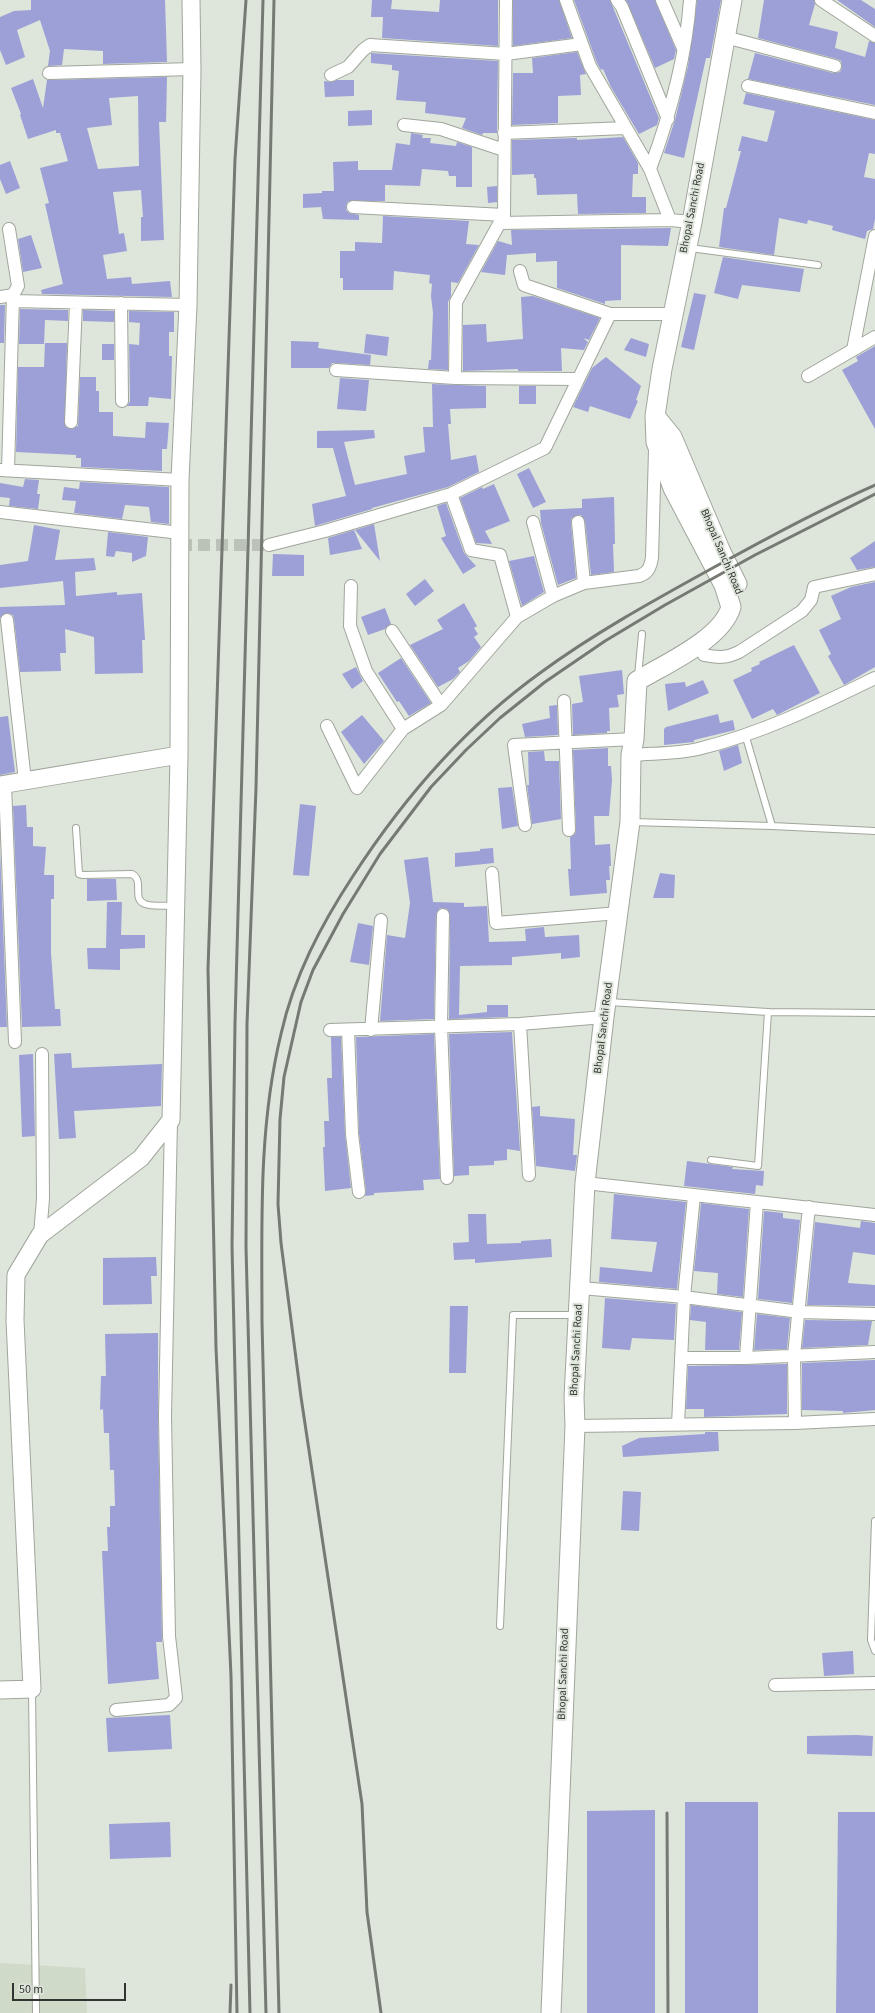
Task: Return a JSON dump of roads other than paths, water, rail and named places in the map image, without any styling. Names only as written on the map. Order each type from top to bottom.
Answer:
[{"type":"main road","name":"Bhopal Sanchi Road","points":[[551,2013],[574,1397],[585,1183],[605,1009],[630,822],[632,747],[637,686],[704,656],[719,646],[731,635],[741,614],[742,602],[734,577],[664,439],[655,416],[672,314],[692,222],[732,0]]},
{"type":"main road","points":[[637,686],[707,639],[724,624],[731,607],[724,585],[673,488],[664,439]]},
{"type":"street","points":[[116,1710],[169,1706],[176,1698],[169,1636],[166,1416],[179,755],[180,480],[188,305],[192,0]]},
{"type":"street","points":[[455,378],[456,302],[502,219],[506,0]]},
{"type":"street","points":[[566,0],[590,66],[650,169],[670,220]]},
{"type":"street","points":[[617,0],[622,7],[668,119]]},
{"type":"street","points":[[662,0],[684,49]]},
{"type":"street","points":[[650,169],[668,119],[684,49],[690,0]]},
{"type":"street","points":[[821,0],[875,36]]},
{"type":"street","points":[[725,37],[835,66]]},
{"type":"street","points":[[331,75],[348,67],[363,50],[370,45],[506,54],[582,44]]},
{"type":"street","points":[[49,73],[192,69]]},
{"type":"street","points":[[748,86],[875,113]]},
{"type":"street","points":[[404,125],[441,129],[504,150]]},
{"type":"street","points":[[504,133],[626,128]]},
{"type":"street","points":[[354,206],[502,219],[670,220],[692,222]]},
{"type":"street","points":[[10,229],[18,286],[13,298],[4,470],[180,480]]},
{"type":"street","points":[[853,350],[872,259],[875,236]]},
{"type":"street","points":[[520,271],[524,285],[610,314],[672,314]]},
{"type":"street","points":[[0,297],[76,303],[188,305]]},
{"type":"street","points":[[71,422],[76,303]]},
{"type":"street","points":[[121,303],[122,401]]},
{"type":"street","points":[[269,544],[325,531],[451,494],[545,448],[610,314]]},
{"type":"street","points":[[808,376],[875,337]]},
{"type":"street","points":[[336,370],[455,378],[577,380]]},
{"type":"street","points":[[327,726],[357,788],[403,729],[441,705],[518,617],[553,596],[584,583],[646,574],[650,567],[652,558],[664,439]]},
{"type":"street","points":[[451,494],[471,550],[500,555],[518,617]]},
{"type":"street","points":[[0,512],[180,533]]},
{"type":"street","points":[[533,522],[553,596]]},
{"type":"street","points":[[578,522],[584,583]]},
{"type":"street","points":[[704,656],[718,658],[730,656],[739,652],[802,611],[811,600],[814,587],[875,574]]},
{"type":"street","points":[[351,586],[350,626],[366,671],[403,729]]},
{"type":"street","points":[[7,620],[26,781]]},
{"type":"street","points":[[392,630],[441,705]]},
{"type":"street","points":[[525,825],[514,745],[566,743],[696,750],[811,710],[875,678]]},
{"type":"street","points":[[564,701],[569,830]]},
{"type":"street","points":[[15,1042],[2,785],[179,755]]},
{"type":"street","points":[[492,873],[496,923],[618,913]]},
{"type":"street","points":[[443,915],[441,1026],[447,1178]]},
{"type":"street","points":[[371,1030],[381,920]]},
{"type":"street","points":[[330,1030],[371,1030],[520,1024],[605,1009]]},
{"type":"street","points":[[520,1024],[529,1175]]},
{"type":"street","points":[[348,1030],[352,1134],[358,1192]]},
{"type":"street","points":[[40,1235],[43,1199],[42,1054]]},
{"type":"street","points":[[0,1690],[32,1690],[15,1320],[16,1275],[40,1235],[141,1158],[171,1120]]},
{"type":"street","points":[[585,1183],[694,1196],[875,1214]]},
{"type":"street","points":[[678,1425],[684,1296],[694,1196]]},
{"type":"street","points":[[746,1358],[748,1306],[757,1202]]},
{"type":"street","points":[[795,1422],[794,1356],[800,1312],[809,1207]]},
{"type":"street","points":[[580,1288],[684,1296],[800,1312],[875,1314]]},
{"type":"street","points":[[681,1358],[746,1358],[875,1352]]},
{"type":"street","points":[[574,1426],[678,1425],[875,1419]]},
{"type":"street","points":[[775,1685],[875,1684]]},
{"type":"lane","points":[[686,248],[818,265]]},
{"type":"lane","points":[[637,686],[642,634]]},
{"type":"lane","points":[[745,734],[772,826]]},
{"type":"lane","points":[[630,822],[772,826],[875,831]]},
{"type":"lane","points":[[76,828],[79,874],[132,874],[137,877],[139,882],[139,900],[143,903],[176,906]]},
{"type":"lane","points":[[605,1009],[875,1013]]},
{"type":"lane","points":[[711,1160],[758,1166],[768,1012]]},
{"type":"lane","points":[[500,1626],[514,1315],[579,1315]]},
{"type":"lane","points":[[875,1521],[871,1640],[875,1651]]},
{"type":"lane","points":[[32,1690],[36,2013]]},
{"type":"tunnel","points":[[180,545],[269,545]]},
{"type":"railway","points":[[237,2013],[231,1676],[216,1348],[208,969],[235,159],[246,0]]},
{"type":"railway","points":[[250,2013],[232,1246],[235,1023],[263,0]]},
{"type":"railway","points":[[266,2013],[246,1247],[247,1024],[256,788],[274,0]]},
{"type":"railway","points":[[279,2013],[262,1322],[262,1213],[268,1105],[281,1034],[293,992],[301,971],[341,894],[372,847],[393,819],[437,766],[461,741],[512,694],[560,659],[644,606],[791,526],[875,485]]},
{"type":"railway","points":[[381,2013],[367,1912],[362,1804],[301,1397],[281,1243],[278,1204],[280,1119],[284,1077],[301,1002],[313,970],[343,914],[380,854],[431,787],[466,750],[500,718],[545,682],[605,641],[665,605],[755,555],[875,494]]},
{"type":"railway","points":[[667,1813],[668,2013]]},
{"type":"railway","points":[[230,2013],[231,1985]]}]
